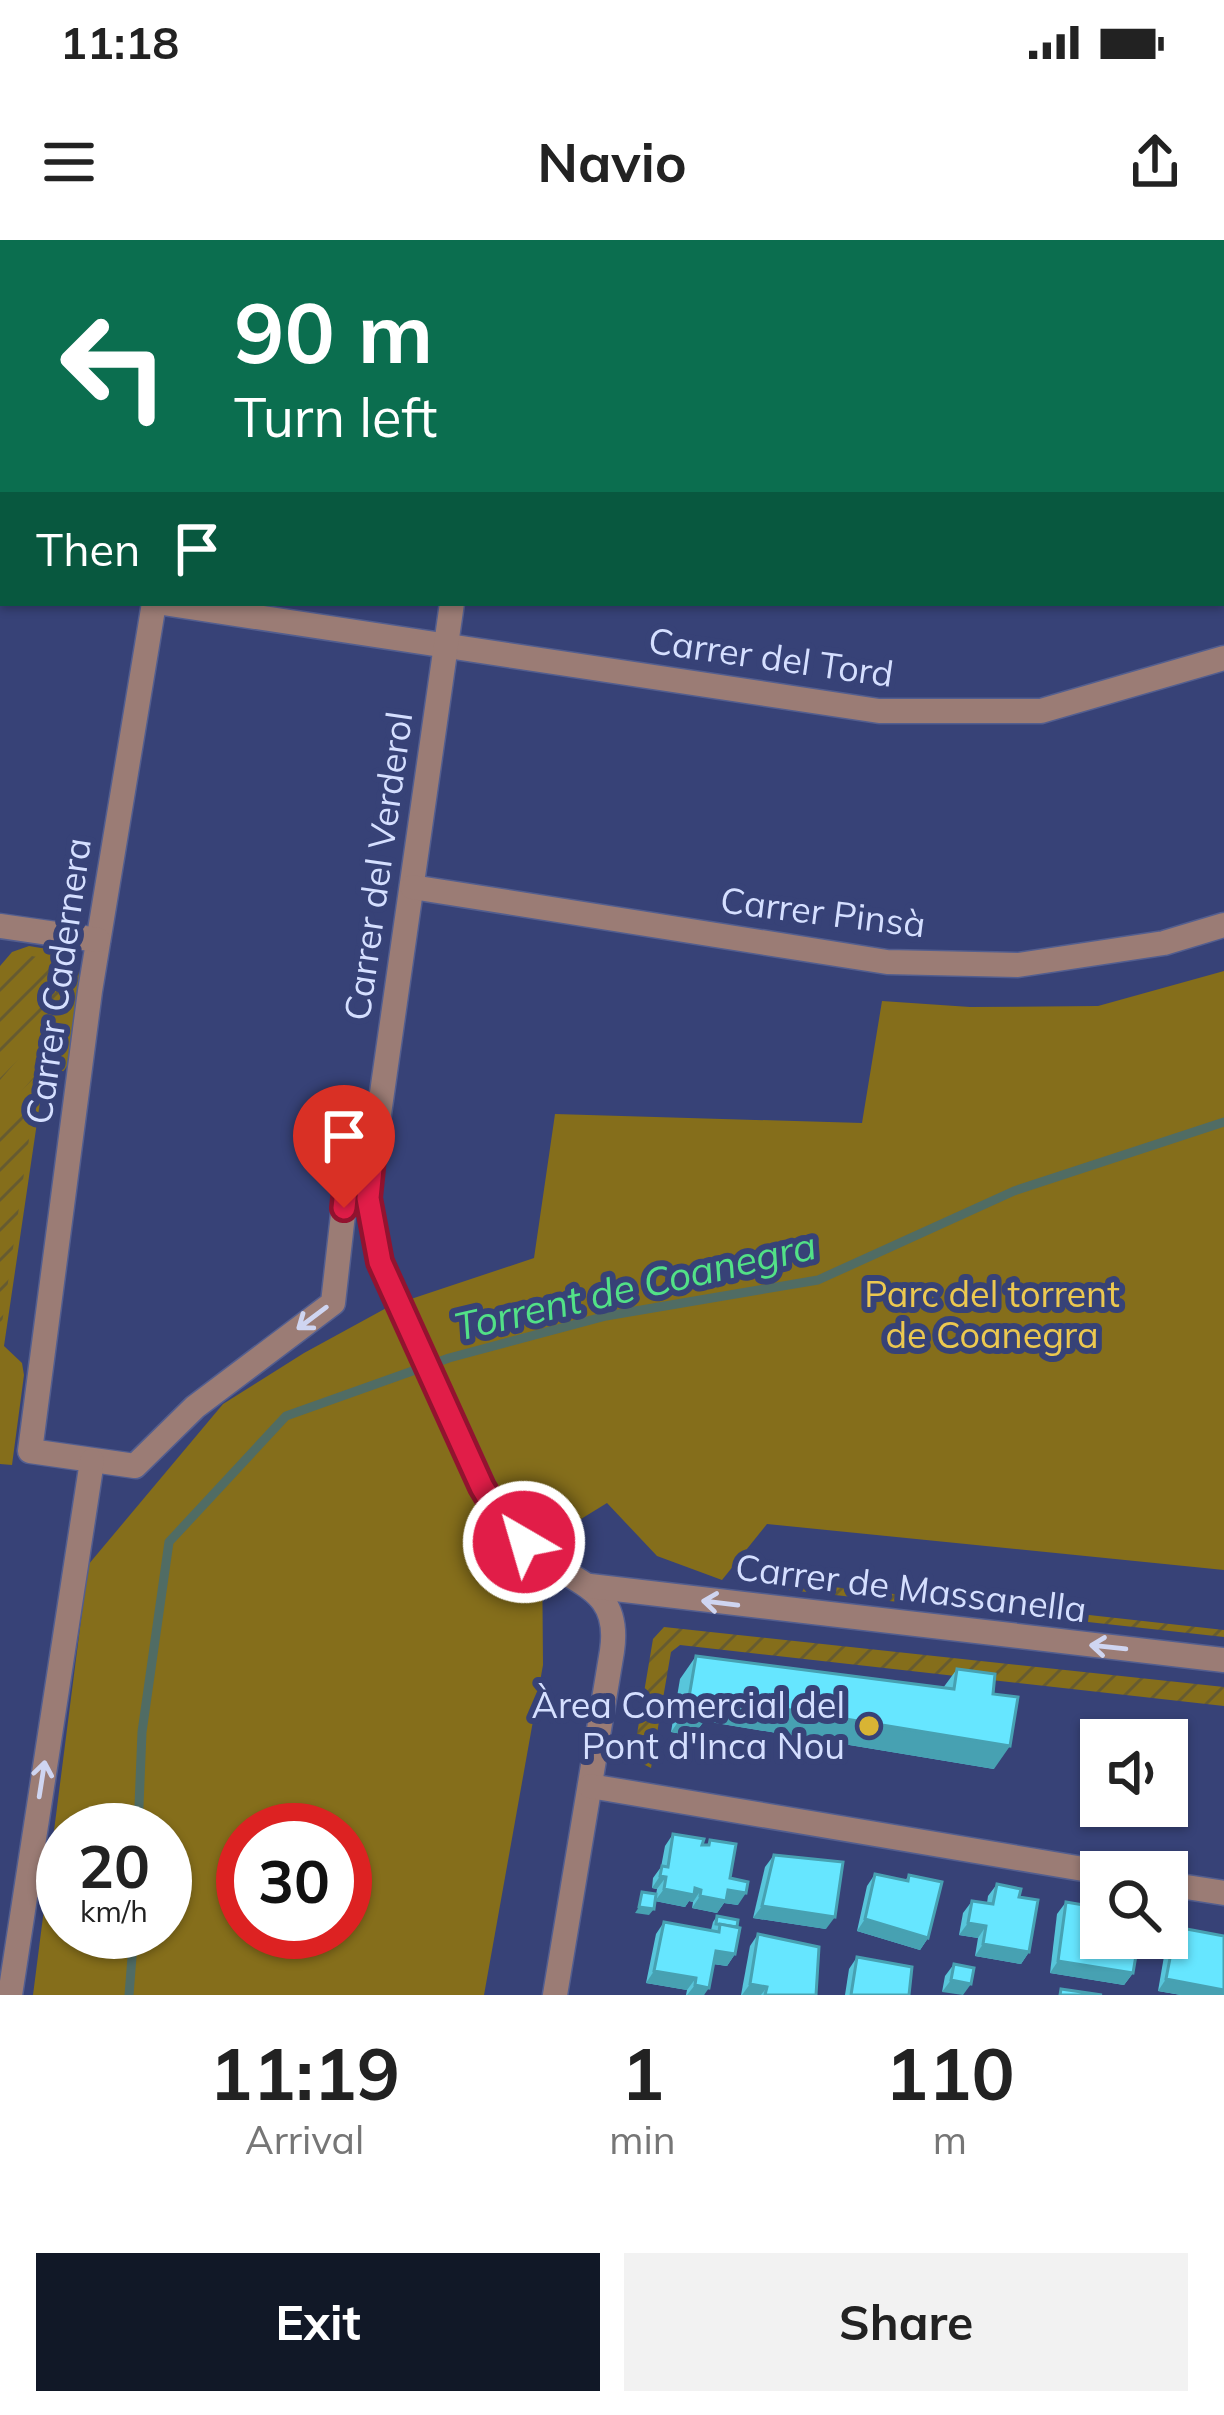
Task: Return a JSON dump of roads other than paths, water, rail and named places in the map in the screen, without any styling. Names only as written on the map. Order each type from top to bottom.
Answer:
[{"type":"street","name":"Carrer Cadernera","points":[[92,1461],[30,1451],[98,940],[158,606]]},
{"type":"street","name":"Carrer del Tord","points":[[178,606],[878,711],[1041,711],[1224,658]]},
{"type":"street","name":"Carrer del Verderol","points":[[452,606],[374,1139],[370,1224],[394,1296],[499,1515],[535,1552],[584,1583]]},
{"type":"street","name":"Carrer Pinsà","points":[[412,887],[886,962],[1018,965],[1164,943],[1224,925]]},
{"type":"street","points":[[0,926],[98,940]]},
{"type":"street","points":[[10,1995],[9,1935],[92,1461],[135,1466],[194,1407],[333,1303],[349,1161],[374,1139]]},
{"type":"street","points":[[555,1995],[614,1640],[610,1612],[584,1583]]},
{"type":"street","name":"Carrer de Massanella","points":[[584,1583],[1224,1660]]},
{"type":"street","points":[[590,1786],[1080,1868]]},
{"type":"street","points":[[1188,1887],[1224,1893]]},
{"type":"waterway","name":"Torrent de Coanegra","points":[[139,1803],[142,1732],[169,1542],[286,1416],[449,1358],[606,1316],[818,1280],[1014,1191],[1224,1122]]},
{"type":"waterway","name":"Torrent de Coanegra","points":[[129,1995],[132,1959]]},
{"type":"place","name":"Àrea Comercial del Pont d'Inca Nou","points":[[869,1726]]},
{"type":"park label","name":"Parc del torrent de Coanegra","points":[[992,1314]]}]
